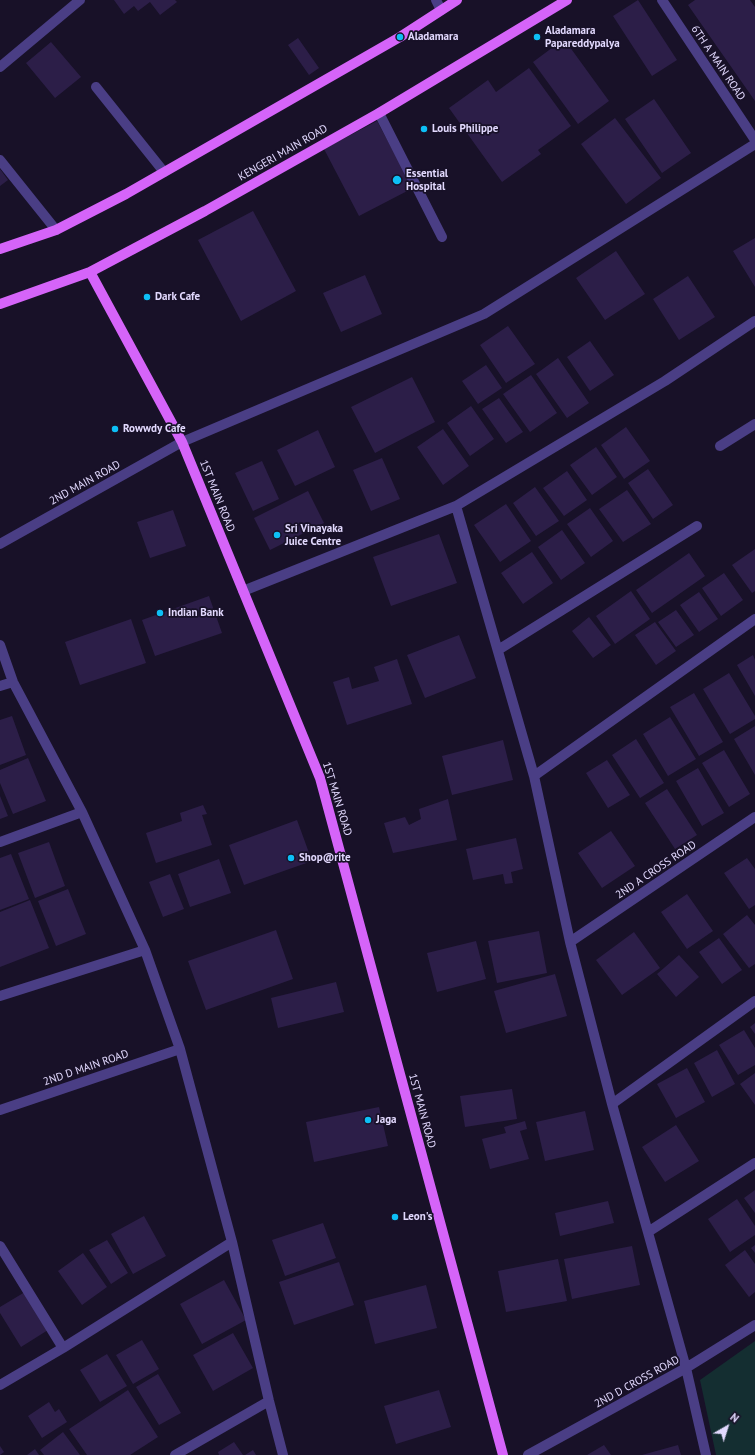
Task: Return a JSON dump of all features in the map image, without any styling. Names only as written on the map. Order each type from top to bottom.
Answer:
[{"type":"main road","points":[[0,249],[56,230],[164,172],[400,37],[457,0]]},
{"type":"main road","name":"KENGERI MAIN ROAD","points":[[0,304],[90,272],[205,211],[379,113],[567,0]]},
{"type":"main road","name":"1ST MAIN ROAD","points":[[90,272],[182,442],[320,778],[503,1455]]},
{"type":"street","points":[[0,67],[80,0]]},
{"type":"street","points":[[436,0],[441,10]]},
{"type":"street","name":"6TH A MAIN ROAD","points":[[662,0],[755,140]]},
{"type":"street","points":[[96,87],[164,172]]},
{"type":"street","points":[[379,113],[442,237]]},
{"type":"street","name":"2ND MAIN ROAD","points":[[0,544],[182,442],[484,314],[755,144]]},
{"type":"street","points":[[0,160],[56,230]]},
{"type":"street","points":[[244,591],[456,506],[665,381],[755,321]]},
{"type":"street","points":[[720,446],[755,424]]},
{"type":"street","points":[[456,506],[534,776],[570,942],[612,1104],[686,1368],[706,1455]]},
{"type":"street","points":[[498,650],[697,526]]},
{"type":"street","points":[[534,776],[755,619]]},
{"type":"street","points":[[0,645],[12,682],[82,812],[145,950],[180,1049],[232,1242],[268,1401],[283,1455]]},
{"type":"street","points":[[0,686],[12,682]]},
{"type":"street","points":[[0,842],[82,812]]},
{"type":"street","name":"2ND A CROSS ROAD","points":[[570,942],[755,817]]},
{"type":"street","points":[[0,996],[145,950]]},
{"type":"street","points":[[612,1104],[755,1001]]},
{"type":"street","name":"2ND D MAIN ROAD","points":[[0,1110],[180,1049]]},
{"type":"street","points":[[648,1232],[755,1163]]},
{"type":"street","points":[[0,1385],[63,1348],[232,1242]]},
{"type":"street","points":[[0,1246],[63,1348]]},
{"type":"street","name":"2ND D CROSS ROAD","points":[[528,1455],[686,1368],[755,1325]]},
{"type":"street","points":[[175,1455],[268,1401]]},
{"type":"green space","points":[[755,1341],[755,1455],[716,1455],[700,1380]]},
{"type":"building","points":[[114,0],[175,0],[177,2],[160,15],[150,2],[138,11],[134,6],[124,14]]},
{"type":"building","points":[[638,0],[677,60],[652,76],[613,16]]},
{"type":"building","points":[[695,0],[750,0],[755,7],[755,101],[688,5]]},
{"type":"building","points":[[298,38],[319,68],[309,75],[288,45]]},
{"type":"building","points":[[564,39],[609,101],[578,124],[533,62]]},
{"type":"building","points":[[51,42],[81,77],[55,98],[26,63]]},
{"type":"building","points":[[529,68],[571,126],[538,150],[541,154],[502,182],[449,108],[488,80],[496,92]]},
{"type":"building","points":[[654,99],[691,153],[662,173],[625,119]]},
{"type":"building","points":[[615,118],[661,178],[626,204],[581,144]]},
{"type":"building","points":[[377,121],[413,188],[359,216],[324,149]]},
{"type":"building","points":[[0,169],[8,180],[0,186]]},
{"type":"building","points":[[253,211],[296,291],[241,321],[198,240]]},
{"type":"building","points":[[755,238],[755,287],[733,251]]},
{"type":"building","points":[[616,251],[645,294],[605,320],[576,278]]},
{"type":"building","points":[[365,275],[382,314],[341,332],[323,293]]},
{"type":"building","points":[[688,276],[715,317],[679,340],[653,299]]},
{"type":"building","points":[[508,326],[535,364],[506,383],[480,345]]},
{"type":"building","points":[[590,341],[614,375],[590,391],[567,357]]},
{"type":"building","points":[[558,358],[589,403],[567,418],[536,374]]},
{"type":"building","points":[[486,365],[502,388],[478,404],[462,381]]},
{"type":"building","points":[[531,375],[557,413],[530,432],[503,394]]},
{"type":"building","points":[[412,377],[435,422],[375,453],[351,407]]},
{"type":"building","points":[[499,398],[523,432],[506,443],[482,409]]},
{"type":"building","points":[[471,406],[494,439],[470,456],[447,423]]},
{"type":"building","points":[[626,427],[650,461],[624,479],[601,445]]},
{"type":"building","points":[[443,429],[469,466],[443,485],[417,447]]},
{"type":"building","points":[[318,430],[335,467],[295,486],[277,450]]},
{"type":"building","points":[[596,447],[617,477],[592,495],[570,465]]},
{"type":"building","points":[[382,458],[400,499],[371,511],[353,470]]},
{"type":"building","points":[[262,461],[279,499],[253,511],[235,473]]},
{"type":"building","points":[[648,469],[673,505],[653,519],[628,483]]},
{"type":"building","points":[[567,471],[587,500],[564,516],[543,488]]},
{"type":"building","points":[[535,487],[559,521],[536,536],[513,503]]},
{"type":"building","points":[[627,490],[651,524],[623,542],[599,509]]},
{"type":"building","points":[[308,491],[324,523],[270,550],[254,518]]},
{"type":"building","points":[[506,504],[531,541],[500,562],[474,525]]},
{"type":"building","points":[[590,508],[613,541],[591,557],[567,524]]},
{"type":"building","points":[[173,510],[186,546],[150,558],[137,522]]},
{"type":"building","points":[[562,530],[585,563],[561,580],[538,547]]},
{"type":"building","points":[[439,534],[457,583],[391,606],[373,557]]},
{"type":"building","points":[[755,549],[755,591],[752,593],[732,565]]},
{"type":"building","points":[[532,552],[553,583],[523,604],[501,573]]},
{"type":"building","points":[[689,553],[705,576],[652,613],[636,590]]},
{"type":"building","points":[[724,573],[743,600],[721,616],[702,588]]},
{"type":"building","points":[[631,591],[650,619],[615,644],[596,616]]},
{"type":"building","points":[[699,592],[718,619],[699,632],[680,605]]},
{"type":"building","points":[[209,596],[222,633],[155,656],[142,620]]},
{"type":"building","points":[[676,610],[694,635],[676,647],[658,622]]},
{"type":"building","points":[[589,617],[611,645],[593,658],[572,631]]},
{"type":"building","points":[[131,619],[146,663],[80,685],[65,642]]},
{"type":"building","points":[[655,622],[676,651],[656,665],[635,635]]},
{"type":"building","points":[[459,635],[476,678],[425,698],[407,655]]},
{"type":"building","points":[[753,655],[755,660],[755,696],[737,665]]},
{"type":"building","points":[[397,659],[412,704],[347,725],[333,682],[349,677],[352,689],[379,681],[374,667]]},
{"type":"building","points":[[729,673],[755,716],[755,719],[730,734],[703,689]]},
{"type":"building","points":[[694,693],[723,742],[699,756],[670,707]]},
{"type":"building","points":[[12,716],[26,755],[0,765],[0,720]]},
{"type":"building","points":[[670,717],[696,759],[668,776],[643,734]]},
{"type":"building","points":[[755,726],[755,775],[734,739]]},
{"type":"building","points":[[636,739],[664,783],[640,798],[612,755]]},
{"type":"building","points":[[503,740],[513,780],[452,795],[442,756]]},
{"type":"building","points":[[724,750],[750,794],[729,807],[702,763]]},
{"type":"building","points":[[28,758],[46,801],[13,814],[0,783],[0,770]]},
{"type":"building","points":[[607,760],[630,795],[608,808],[586,773]]},
{"type":"building","points":[[698,768],[724,813],[702,826],[676,781]]},
{"type":"building","points":[[667,789],[697,835],[675,849],[645,803]]},
{"type":"building","points":[[0,796],[8,816],[0,819]]},
{"type":"building","points":[[448,799],[457,840],[393,853],[384,823],[405,817],[409,825],[421,819],[419,809]]},
{"type":"building","points":[[203,805],[207,814],[202,815],[212,845],[156,863],[146,833],[182,821],[180,813]]},
{"type":"building","points":[[297,820],[312,861],[244,885],[229,845]]},
{"type":"building","points":[[611,831],[635,866],[602,888],[578,853]]},
{"type":"building","points":[[516,838],[523,869],[511,872],[513,883],[505,884],[503,874],[473,880],[466,849]]},
{"type":"building","points":[[49,842],[65,886],[35,898],[18,853]]},
{"type":"building","points":[[11,854],[29,899],[0,910],[0,858]]},
{"type":"building","points":[[747,858],[755,869],[755,905],[749,909],[724,873]]},
{"type":"building","points":[[219,859],[231,893],[190,907],[178,874]]},
{"type":"building","points":[[170,874],[184,909],[163,917],[149,882]]},
{"type":"building","points":[[68,889],[86,934],[56,946],[38,901]]},
{"type":"building","points":[[687,894],[713,931],[687,949],[661,912]]},
{"type":"building","points":[[30,900],[49,948],[0,967],[0,912]]},
{"type":"building","points":[[747,915],[755,925],[755,964],[749,968],[723,934]]},
{"type":"building","points":[[276,930],[293,979],[206,1010],[188,961]]},
{"type":"building","points":[[539,931],[547,973],[497,983],[488,941]]},
{"type":"building","points":[[634,932],[660,968],[622,995],[596,960]]},
{"type":"building","points":[[719,938],[742,970],[722,984],[699,952]]},
{"type":"building","points":[[476,941],[486,979],[437,992],[427,953]]},
{"type":"building","points":[[679,955],[699,977],[676,997],[657,974]]},
{"type":"building","points":[[555,974],[567,1016],[506,1033],[494,991]]},
{"type":"building","points":[[336,982],[344,1012],[278,1028],[271,998]]},
{"type":"building","points":[[755,1023],[755,1034],[750,1027]]},
{"type":"building","points":[[744,1030],[755,1048],[755,1065],[738,1075],[719,1045]]},
{"type":"building","points":[[717,1050],[735,1084],[712,1097],[694,1063]]},
{"type":"building","points":[[687,1068],[705,1102],[676,1118],[657,1084]]},
{"type":"building","points":[[755,1073],[755,1105],[740,1084]]},
{"type":"building","points":[[512,1089],[517,1119],[465,1127],[460,1096]]},
{"type":"building","points":[[379,1107],[388,1146],[314,1162],[306,1122]]},
{"type":"building","points":[[585,1111],[594,1150],[545,1161],[536,1122]]},
{"type":"building","points":[[525,1121],[527,1129],[520,1131],[529,1159],[490,1169],[482,1139],[506,1133],[504,1127]]},
{"type":"building","points":[[676,1125],[699,1161],[665,1182],[642,1147]]},
{"type":"building","points":[[755,1190],[755,1213],[744,1198]]},
{"type":"building","points":[[737,1199],[755,1226],[755,1235],[730,1252],[708,1219]]},
{"type":"building","points":[[608,1201],[614,1223],[560,1236],[555,1213]]},
{"type":"building","points":[[144,1216],[166,1256],[133,1274],[111,1234]]},
{"type":"building","points":[[323,1223],[336,1258],[285,1276],[272,1240]]},
{"type":"building","points":[[107,1240],[128,1273],[111,1284],[89,1250]]},
{"type":"building","points":[[755,1245],[755,1253],[751,1248]]},
{"type":"building","points":[[632,1246],[640,1285],[572,1299],[564,1259]]},
{"type":"building","points":[[745,1250],[755,1264],[755,1292],[749,1297],[725,1265]]},
{"type":"building","points":[[83,1253],[107,1287],[82,1305],[58,1271]]},
{"type":"building","points":[[558,1259],[567,1301],[506,1312],[498,1271]]},
{"type":"building","points":[[339,1262],[354,1305],[294,1325],[279,1282]]},
{"type":"building","points":[[224,1280],[246,1320],[202,1344],[180,1304]]},
{"type":"building","points":[[426,1285],[437,1328],[375,1344],[364,1301]]},
{"type":"building","points":[[25,1292],[48,1330],[21,1347],[0,1313],[0,1307]]},
{"type":"building","points":[[233,1333],[253,1368],[213,1391],[193,1355]]},
{"type":"building","points":[[142,1340],[159,1369],[133,1384],[116,1355]]},
{"type":"building","points":[[107,1354],[127,1386],[100,1402],[80,1370]]},
{"type":"building","points":[[158,1374],[181,1413],[159,1425],[136,1387]]},
{"type":"building","points":[[128,1390],[158,1437],[130,1455],[87,1455],[69,1429]]},
{"type":"building","points":[[439,1390],[451,1427],[396,1444],[384,1406]]},
{"type":"building","points":[[49,1402],[55,1412],[59,1409],[67,1422],[42,1438],[28,1416]]},
{"type":"building","points":[[63,1432],[80,1455],[44,1455],[40,1450]]},
{"type":"building","points":[[234,1442],[243,1455],[219,1455],[218,1452]]},
{"type":"building","points":[[604,1445],[611,1455],[587,1455]]},
{"type":"building","points":[[678,1445],[681,1455],[642,1455]]},
{"type":"building","points":[[0,1446],[4,1452],[0,1455]]},
{"type":"building","points":[[35,1449],[39,1455],[27,1455]]},
{"type":"building","points":[[253,1450],[256,1455],[245,1455]]},
{"type":"place","name":"Aladamara","points":[[400,37]]},
{"type":"place","name":"Aladamara Papareddypalya","points":[[537,37]]},
{"type":"place","name":"Louis Philippe","points":[[424,129]]},
{"type":"place","name":"Essential Hospital","points":[[397,180]]},
{"type":"place","name":"Dark Cafe","points":[[147,297]]},
{"type":"place","name":"Rowwdy Cafe","points":[[115,429]]},
{"type":"place","name":"Sri Vinayaka Juice Centre","points":[[277,535]]},
{"type":"place","name":"Indian Bank","points":[[160,613]]},
{"type":"place","name":"Shop@rite","points":[[291,858]]},
{"type":"place","name":"Jaga","points":[[368,1120]]},
{"type":"place","name":"Leon's","points":[[395,1217]]}]
